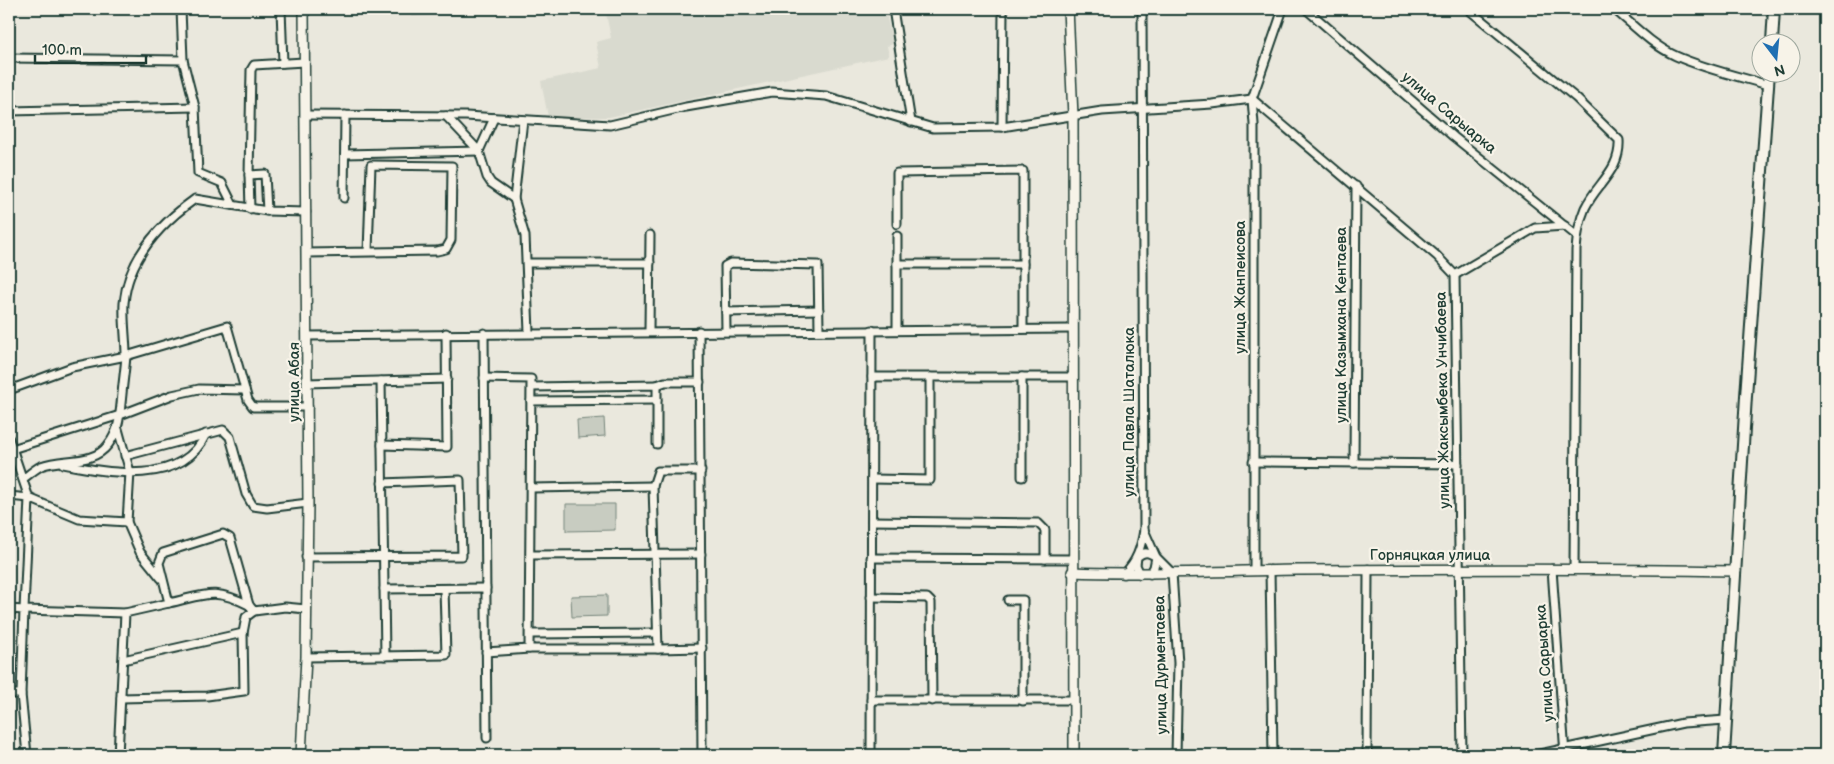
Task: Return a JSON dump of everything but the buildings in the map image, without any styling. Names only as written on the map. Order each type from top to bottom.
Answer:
[{"type":"main road","points":[[1773,32],[1774,9]]},
{"type":"main road","points":[[1724,755],[1746,386],[1768,82]]},
{"type":"street","points":[[181,9],[183,60],[195,107],[198,173],[222,183],[233,206]]},
{"type":"street","points":[[281,9],[283,63]]},
{"type":"street","name":"улица Абая","points":[[301,755],[306,657],[308,503],[304,9]]},
{"type":"street","points":[[893,9],[911,122]]},
{"type":"street","points":[[1002,127],[1003,9]]},
{"type":"street","points":[[1068,9],[1073,116],[1072,572],[1074,755]]},
{"type":"street","name":"улица Павла Шаталюка","points":[[1124,574],[1137,557],[1144,530],[1142,9]]},
{"type":"street","name":"улица Жанпеисова","points":[[1254,570],[1254,124],[1252,98],[1283,9]]},
{"type":"street","name":"улица Сарыарка","points":[[1306,9],[1454,137],[1577,236]]},
{"type":"street","points":[[1468,9],[1576,98],[1619,140],[1620,154],[1607,177],[1586,206],[1577,236],[1574,315],[1574,568]]},
{"type":"street","points":[[1614,9],[1641,33],[1674,55],[1709,68],[1768,85]]},
{"type":"street","points":[[9,58],[183,60]]},
{"type":"street","points":[[250,209],[252,66],[304,62]]},
{"type":"street","points":[[305,115],[446,116],[610,125],[772,92],[826,96],[933,128],[1002,127],[1141,108],[1212,104],[1252,98]]},
{"type":"street","name":"улица Жаксымбека Унчибаева","points":[[1252,98],[1437,256],[1455,275],[1462,755]]},
{"type":"street","points":[[9,111],[195,107]]},
{"type":"street","points":[[344,198],[345,115]]},
{"type":"street","points":[[446,116],[479,151],[487,177],[500,191],[514,199]]},
{"type":"street","points":[[479,151],[494,118]]},
{"type":"street","points":[[523,120],[514,199],[525,236],[528,263],[529,332]]},
{"type":"street","points":[[345,154],[479,151]]},
{"type":"street","points":[[306,253],[437,251],[449,247],[451,240],[452,166],[371,165],[368,252]]},
{"type":"street","points":[[897,224],[897,173],[1023,171],[1023,329]]},
{"type":"street","points":[[249,175],[264,174],[267,212]]},
{"type":"street","name":"улица Казымхана Кентаева","points":[[1354,464],[1356,186]]},
{"type":"street","points":[[22,479],[42,466],[85,459],[99,454],[108,445],[118,429],[126,356],[124,304],[126,289],[132,270],[145,247],[176,213],[195,199],[267,212],[306,212]]},
{"type":"street","points":[[1455,275],[1536,228],[1565,226]]},
{"type":"street","points":[[649,331],[650,235]]},
{"type":"street","points":[[897,236],[897,330]]},
{"type":"street","points":[[726,331],[725,266],[731,262],[818,265],[819,330]]},
{"type":"street","points":[[528,263],[650,263]]},
{"type":"street","points":[[897,264],[1023,264]]},
{"type":"street","points":[[726,312],[819,310]]},
{"type":"street","points":[[9,390],[72,367],[126,356],[227,326],[245,390],[253,407],[308,407]]},
{"type":"street","points":[[307,336],[529,332],[1072,329]]},
{"type":"street","points":[[870,755],[872,330]]},
{"type":"street","points":[[699,331],[702,755]]},
{"type":"street","points":[[382,445],[447,447],[446,333]]},
{"type":"street","points":[[484,333],[487,738]]},
{"type":"street","points":[[872,377],[1072,377]]},
{"type":"street","points":[[872,480],[930,480],[930,377]]},
{"type":"street","points":[[1022,377],[1022,477]]},
{"type":"street","points":[[484,378],[531,379],[529,649]]},
{"type":"street","points":[[307,383],[447,379]]},
{"type":"street","points":[[381,381],[385,656]]},
{"type":"street","points":[[532,387],[656,386],[665,382],[700,382]]},
{"type":"street","points":[[656,386],[657,444]]},
{"type":"street","points":[[12,449],[120,415],[152,402],[199,389],[245,390]]},
{"type":"street","points":[[532,401],[657,400]]},
{"type":"street","points":[[118,429],[130,472],[128,522],[140,552],[162,578]]},
{"type":"street","points":[[126,456],[223,430],[229,434],[246,494],[253,506],[268,508],[308,503]]},
{"type":"street","points":[[57,463],[108,472],[159,470],[184,460],[198,449],[206,434]]},
{"type":"street","points":[[9,439],[29,498],[21,694],[26,755],[9,755]]},
{"type":"street","points":[[1253,462],[1458,464]]},
{"type":"street","points":[[658,649],[653,486],[658,471],[700,471]]},
{"type":"street","points":[[306,557],[462,556],[460,480],[382,482]]},
{"type":"street","points":[[530,488],[653,486]]},
{"type":"street","points":[[9,496],[29,498],[79,519],[128,522]]},
{"type":"street","points":[[872,522],[1038,523],[1045,530],[1045,559]]},
{"type":"street","points":[[1144,530],[1156,557],[1154,567],[1145,574],[1136,565],[1137,557],[1144,552],[1149,552],[1156,557],[1172,574]]},
{"type":"street","points":[[168,603],[159,563],[163,553],[223,534],[230,538],[249,605]]},
{"type":"street","points":[[531,555],[701,554]]},
{"type":"street","points":[[871,558],[1073,559]]},
{"type":"street","name":"Горняцкая улица","points":[[1124,574],[1368,569],[1574,568],[1736,571]]},
{"type":"street","points":[[1367,755],[1368,569]]},
{"type":"street","name":"улица Сарыарка","points":[[1552,569],[1565,751]]},
{"type":"street","points":[[1270,570],[1273,755]]},
{"type":"street","points":[[1072,572],[1124,574]]},
{"type":"street","name":"улица Дурментаева","points":[[1172,574],[1178,663],[1176,755]]},
{"type":"street","points":[[306,657],[446,655],[444,588]]},
{"type":"street","points":[[384,589],[486,588]]},
{"type":"street","points":[[9,610],[125,613],[215,592],[231,596],[249,605],[254,611]]},
{"type":"street","points":[[871,597],[927,598],[931,602],[932,701]]},
{"type":"street","points":[[1008,600],[1023,600],[1023,700]]},
{"type":"street","points":[[121,698],[207,696],[244,691],[243,633],[246,617],[254,611],[286,607],[306,609]]},
{"type":"street","points":[[118,755],[125,613]]},
{"type":"street","points":[[123,660],[243,633]]},
{"type":"street","points":[[530,634],[657,633]]},
{"type":"street","points":[[486,652],[529,649],[702,648]]},
{"type":"street","points":[[9,694],[21,694]]},
{"type":"street","points":[[870,700],[1074,700]]},
{"type":"street","points":[[1535,755],[1565,751],[1683,723],[1726,720]]},
{"type":"shaded area","points":[[411,9],[460,9],[460,14],[411,15]]},
{"type":"shaded area","points":[[605,9],[885,9],[893,44],[887,46],[889,56],[609,117],[548,117],[541,81],[601,68],[596,42],[611,38]]},
{"type":"shaded area","points":[[604,418],[605,436],[578,438],[577,420]]},
{"type":"shaded area","points":[[566,504],[615,504],[615,530],[566,531]]},
{"type":"shaded area","points":[[607,595],[607,616],[572,617],[571,596]]}]
